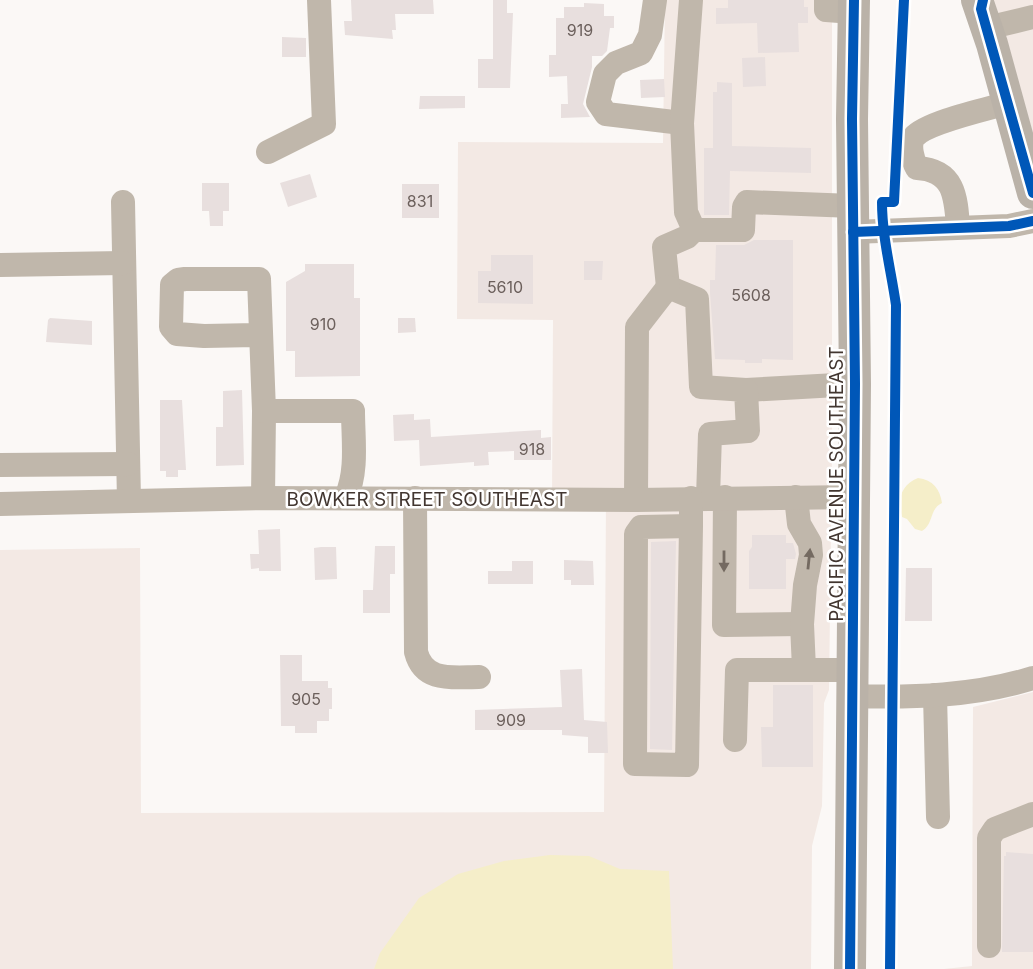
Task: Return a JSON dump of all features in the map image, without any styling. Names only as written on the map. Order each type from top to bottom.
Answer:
[{"type":"main road","name":"PACIFIC AVENUE SOUTHEAST","points":[[844,4],[853,219],[855,384],[850,969]]},
{"type":"main road","points":[[982,14],[1033,193]]},
{"type":"street","points":[[268,152],[324,124],[319,0]]},
{"type":"street","points":[[655,0],[650,35],[640,53],[616,63],[605,74],[598,102],[606,114],[682,123]]},
{"type":"street","points":[[691,0],[682,123],[687,212],[694,230]]},
{"type":"street","points":[[982,14],[1033,17]]},
{"type":"street","points":[[958,227],[954,195],[948,182],[939,172],[914,165],[912,141],[915,136],[939,123],[1009,103]]},
{"type":"street","points":[[123,202],[129,501]]},
{"type":"street","points":[[636,500],[637,327],[668,287],[664,247],[687,237],[694,230],[743,230],[744,207],[747,202],[853,219],[958,227],[1009,226],[1033,222]]},
{"type":"street","points":[[0,265],[123,263]]},
{"type":"street","points":[[668,287],[697,299],[701,387],[746,390],[855,384]]},
{"type":"street","points":[[261,335],[263,498]]},
{"type":"street","points":[[746,390],[748,431],[710,434],[708,498],[724,625],[802,624]]},
{"type":"street","points":[[264,411],[353,411],[354,472],[352,486],[346,497]]},
{"type":"street","points":[[0,465],[128,464]]},
{"type":"street","name":"BOWKER STREET SOUTHEAST","points":[[0,504],[346,497],[636,500],[854,497]]},
{"type":"street","points":[[796,497],[799,524],[810,543],[811,555],[802,624],[804,669]]},
{"type":"street","points":[[415,498],[416,652],[419,663],[430,673],[445,677],[479,677]]},
{"type":"street","points":[[691,526],[641,527],[636,534],[635,764],[687,765],[691,526],[708,498]]},
{"type":"street","points":[[736,740],[737,670],[804,669],[893,698],[1002,687],[1033,678]]},
{"type":"street","points":[[935,695],[938,817]]},
{"type":"street","points":[[989,946],[989,838],[995,829],[1033,814]]},
{"type":"shaded area","points":[[665,0],[832,0],[829,690],[824,703],[822,806],[812,846],[811,969],[0,969],[0,550],[140,548],[141,813],[604,812],[606,500],[552,499],[553,320],[457,319],[458,142],[663,143]]},
{"type":"shaded area","points":[[993,0],[1033,0],[1033,134],[1002,22]]},
{"type":"shaded area","points":[[918,478],[935,486],[942,503],[935,509],[928,525],[922,531],[915,529],[902,517],[900,504],[904,489]]},
{"type":"shaded area","points":[[1033,692],[1033,969],[944,969],[972,966],[973,707]]},
{"type":"shaded area","points":[[550,855],[589,856],[620,869],[669,871],[673,969],[374,969],[380,953],[419,898],[458,874],[504,861]]},
{"type":"building","points":[[351,0],[433,0],[434,14],[395,14],[396,30],[392,30],[393,39],[345,35],[344,21],[352,21]]},
{"type":"building","points":[[493,0],[507,0],[507,13],[513,13],[510,88],[478,88],[478,59],[493,59]]},
{"type":"building","points":[[728,0],[804,0],[804,7],[808,7],[808,23],[798,23],[799,52],[758,53],[757,23],[716,24],[716,8],[728,8]]},
{"type":"building","points":[[584,3],[604,4],[604,16],[614,16],[614,28],[610,28],[607,51],[602,56],[592,56],[583,104],[590,117],[561,118],[561,104],[568,104],[567,76],[549,77],[549,55],[556,55],[556,18],[564,18],[564,7],[584,7]]},
{"type":"building","points":[[282,37],[306,38],[306,57],[282,57]]},
{"type":"building","points":[[765,57],[766,86],[743,87],[742,58]]},
{"type":"building","points":[[664,79],[665,97],[641,98],[640,80]]},
{"type":"building","points":[[717,82],[732,83],[732,146],[811,148],[811,173],[730,171],[729,215],[704,215],[704,148],[713,148],[713,92],[717,92]]},
{"type":"building","points":[[420,96],[465,96],[465,108],[419,109]]},
{"type":"building","points":[[310,174],[317,197],[288,207],[280,183]]},
{"type":"building","points":[[202,183],[229,183],[229,211],[223,211],[223,226],[210,226],[209,211],[202,211]]},
{"type":"building","points":[[402,184],[439,184],[439,218],[402,218]]},
{"type":"building","points":[[754,240],[793,240],[793,360],[762,359],[762,363],[745,363],[745,360],[715,359],[710,280],[715,280],[716,245],[744,245]]},
{"type":"building","points":[[491,255],[533,255],[533,304],[478,303],[478,271],[491,271]]},
{"type":"building","points":[[584,261],[603,261],[602,280],[584,280]]},
{"type":"building","points":[[305,264],[354,264],[354,298],[360,298],[360,376],[295,377],[295,351],[286,351],[286,282],[305,271]]},
{"type":"building","points":[[50,318],[92,321],[92,345],[46,342]]},
{"type":"building","points":[[398,318],[415,318],[416,332],[398,333]]},
{"type":"building","points":[[242,390],[244,465],[216,466],[216,427],[223,427],[223,391]]},
{"type":"building","points":[[160,400],[182,400],[186,470],[178,470],[178,477],[166,477],[166,471],[160,471]]},
{"type":"building","points":[[414,414],[414,420],[430,419],[431,437],[541,430],[541,438],[551,437],[551,460],[514,460],[514,451],[488,452],[489,465],[474,466],[474,462],[420,466],[419,440],[394,441],[393,415]]},
{"type":"building","points":[[280,529],[281,571],[251,569],[250,554],[259,554],[258,530]]},
{"type":"building","points":[[752,535],[786,535],[786,543],[793,543],[796,554],[795,559],[786,559],[786,589],[749,589],[749,551],[752,547]]},
{"type":"building","points":[[676,541],[672,750],[650,749],[651,542]]},
{"type":"building","points":[[375,546],[395,546],[395,574],[390,574],[390,613],[363,613],[363,590],[373,590]]},
{"type":"building","points":[[336,547],[337,579],[315,580],[314,548]]},
{"type":"building","points":[[564,560],[593,561],[594,585],[571,585],[571,580],[564,580]]},
{"type":"building","points":[[512,561],[533,561],[533,584],[488,584],[488,571],[512,571]]},
{"type":"building","points":[[906,568],[932,568],[932,621],[905,621]]},
{"type":"building","points":[[280,655],[302,655],[302,681],[328,681],[328,688],[332,688],[329,721],[317,721],[317,733],[295,733],[295,726],[281,726]]},
{"type":"building","points":[[582,669],[584,720],[607,722],[608,753],[588,753],[588,737],[562,735],[562,730],[475,730],[475,710],[562,707],[560,670]]},
{"type":"building","points":[[773,685],[813,685],[813,767],[762,767],[761,727],[773,727]]},
{"type":"building","points":[[1006,852],[1033,854],[1033,952],[1002,952]]},
{"type":"cycle path","points":[[850,969],[855,384],[852,119],[854,0]]},
{"type":"cycle path","points":[[890,969],[896,305],[885,241],[882,202],[894,202],[904,0]]},
{"type":"cycle path","points":[[983,0],[981,9],[1033,193]]},
{"type":"cycle path","points":[[853,232],[1009,226],[1033,221]]}]
